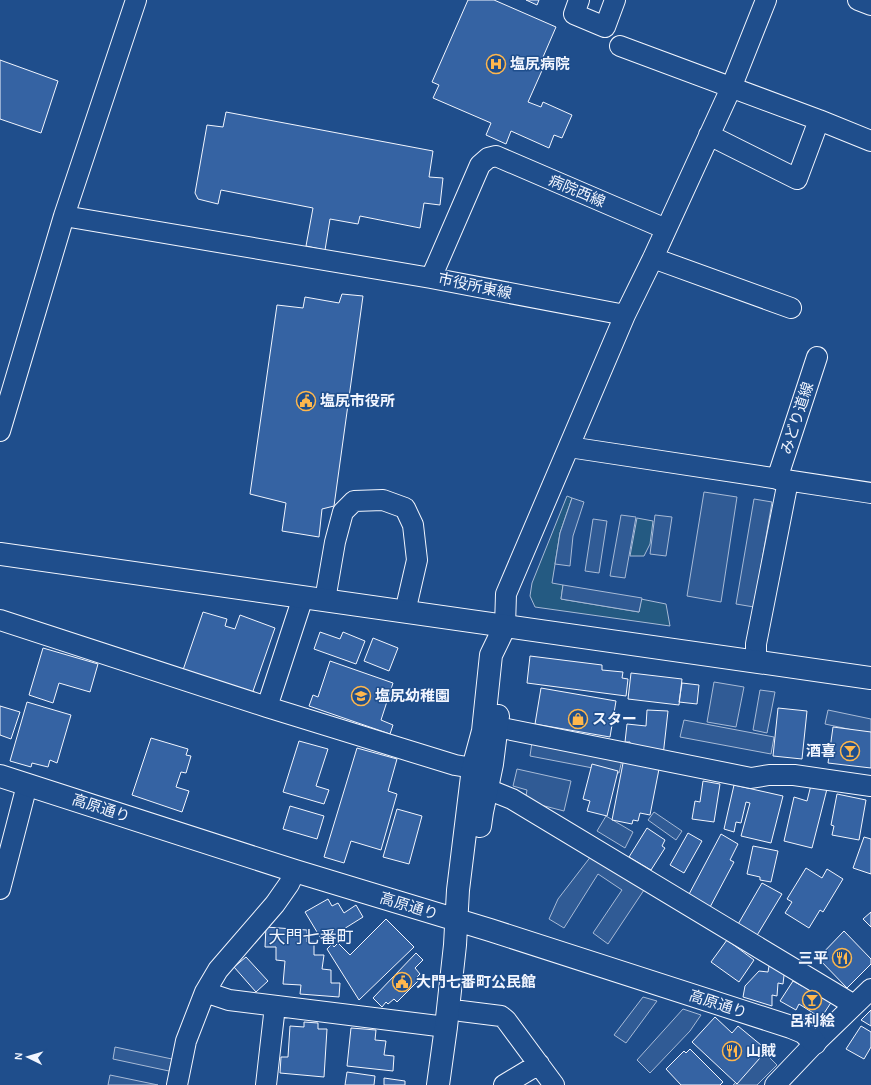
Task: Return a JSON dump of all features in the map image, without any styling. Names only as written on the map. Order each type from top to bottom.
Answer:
[{"type":"street","points":[[0,431],[64,216],[136,0]]},
{"type":"street","points":[[580,0],[574,14],[604,27],[615,0]]},
{"type":"street","points":[[438,1085],[455,950],[463,923],[482,812],[492,764],[506,650],[506,594],[625,315],[653,258],[731,88],[766,0]]},
{"type":"street","points":[[858,0],[871,4]]},
{"type":"street","points":[[620,46],[819,120],[871,141]]},
{"type":"street","points":[[709,135],[798,179],[819,120]]},
{"type":"street","name":"病院西線","points":[[488,158],[496,156],[666,229]]},
{"type":"street","name":"市役所東線","points":[[488,158],[480,165],[431,278],[625,315]]},
{"type":"street","points":[[64,216],[431,278]]},
{"type":"street","points":[[653,258],[791,308]]},
{"type":"street","name":"みどり道線","points":[[756,661],[756,644],[782,480],[817,356]]},
{"type":"street","points":[[569,447],[871,493]]},
{"type":"street","points":[[325,600],[335,542],[343,512],[354,501],[383,500],[405,508],[413,524],[417,560],[405,612]]},
{"type":"street","points":[[0,554],[871,678]]},
{"type":"street","points":[[267,707],[303,597]]},
{"type":"street","points":[[0,620],[267,707],[455,765],[473,768]]},
{"type":"street","points":[[451,1085],[461,1011],[463,923],[458,890],[473,768],[483,731],[491,655],[505,626]]},
{"type":"street","points":[[497,727],[751,778],[770,775],[794,775],[871,786]]},
{"type":"street","name":"高原通り","points":[[0,776],[295,871],[791,1027],[803,1032],[815,1043]]},
{"type":"street","points":[[0,889],[27,784]]},
{"type":"street","points":[[487,789],[512,798],[854,1005]]},
{"type":"street","points":[[176,1085],[186,1041],[205,992],[218,970],[275,904],[289,884],[295,871]]},
{"type":"street","points":[[775,1085],[815,1043],[871,989]]},
{"type":"street","points":[[205,992],[228,1000],[446,1027]]},
{"type":"street","points":[[266,1085],[275,1006]]},
{"type":"street","points":[[461,1011],[501,1016],[506,1020],[554,1085]]},
{"type":"street","points":[[504,1085],[539,1064]]},
{"type":"shaded area","points":[[704,492],[737,497],[721,602],[687,596]]},
{"type":"shaded area","points":[[567,496],[572,498],[560,533],[552,583],[563,585],[561,599],[639,612],[641,599],[666,604],[670,626],[535,607],[530,596],[532,583]]},
{"type":"shaded area","points":[[572,498],[584,502],[573,536],[570,566],[555,564],[560,533]]},
{"type":"shaded area","points":[[754,499],[772,502],[754,607],[736,604]]},
{"type":"shaded area","points":[[621,515],[636,517],[625,578],[610,576]]},
{"type":"shaded area","points":[[655,515],[672,517],[666,556],[650,554]]},
{"type":"shaded area","points":[[637,518],[653,521],[650,544],[644,556],[630,556]]},
{"type":"shaded area","points":[[593,519],[607,521],[599,573],[585,571]]},
{"type":"shaded area","points":[[563,585],[642,598],[639,612],[561,599]]},
{"type":"shaded area","points":[[714,682],[744,687],[736,727],[707,722]]},
{"type":"shaded area","points":[[760,690],[775,692],[767,733],[753,730]]},
{"type":"shaded area","points":[[828,710],[871,719],[871,734],[825,724]]},
{"type":"shaded area","points":[[684,720],[774,737],[771,754],[680,737]]},
{"type":"shaded area","points":[[532,742],[622,760],[619,773],[530,756]]},
{"type":"shaded area","points":[[517,769],[571,781],[564,811],[525,801],[527,790],[513,786]]},
{"type":"shaded area","points":[[654,812],[682,831],[676,840],[648,820]]},
{"type":"shaded area","points":[[606,816],[633,832],[625,848],[597,831]]},
{"type":"shaded area","points":[[595,851],[648,884],[608,944],[593,933],[622,890],[598,874],[564,928],[549,919],[558,899]]},
{"type":"shaded area","points":[[643,997],[657,1001],[626,1043],[614,1035]]},
{"type":"shaded area","points":[[683,1009],[701,1015],[690,1031],[650,1073],[637,1060]]},
{"type":"shaded area","points":[[115,1047],[172,1059],[169,1071],[113,1059]]},
{"type":"shaded area","points":[[765,1053],[777,1065],[757,1085],[733,1085]]},
{"type":"shaded area","points":[[110,1075],[158,1085],[108,1085]]},
{"type":"building","points":[[468,0],[494,0],[556,27],[540,64],[544,66],[528,102],[541,107],[543,102],[572,115],[562,138],[554,135],[549,148],[511,131],[506,144],[486,135],[491,123],[433,98],[439,85],[432,82]]},
{"type":"building","points":[[526,0],[539,0],[537,5]]},
{"type":"building","points":[[0,60],[58,81],[41,133],[0,119]]},
{"type":"building","points":[[226,112],[433,151],[429,177],[443,178],[440,205],[424,203],[420,228],[360,216],[358,224],[330,219],[325,250],[306,246],[313,208],[221,190],[218,204],[198,199],[195,193],[207,125],[223,127]]},
{"type":"building","name":"塩尻市役所","points":[[342,294],[363,296],[334,506],[322,509],[319,537],[282,531],[286,503],[250,494],[277,305],[303,308],[305,297],[339,303]]},
{"type":"building","points":[[203,612],[227,619],[225,626],[235,629],[240,615],[275,628],[252,694],[183,670]]},
{"type":"building","points":[[320,632],[340,639],[343,632],[365,641],[356,664],[314,649]]},
{"type":"building","points":[[373,638],[398,648],[389,671],[364,661]]},
{"type":"building","points":[[43,648],[98,664],[90,692],[59,683],[53,703],[29,695]]},
{"type":"building","points":[[530,656],[602,665],[602,670],[623,672],[622,678],[628,679],[626,696],[527,683]]},
{"type":"building","points":[[330,661],[393,683],[381,720],[393,725],[390,734],[309,706],[313,695],[318,697]]},
{"type":"building","points":[[631,673],[682,679],[679,705],[628,699]]},
{"type":"building","points":[[682,683],[699,685],[697,704],[679,702]]},
{"type":"building","points":[[541,688],[616,701],[610,737],[535,724]]},
{"type":"building","points":[[27,702],[71,715],[57,763],[50,760],[48,767],[32,763],[31,767],[10,761]]},
{"type":"building","points":[[0,706],[20,712],[11,739],[0,735]]},
{"type":"building","points":[[778,708],[807,711],[802,759],[773,756]]},
{"type":"building","points":[[647,710],[668,711],[663,756],[630,749],[630,742],[625,742],[627,724],[646,726]]},
{"type":"building","points":[[833,727],[871,732],[871,768],[828,763]]},
{"type":"building","points":[[151,738],[188,749],[186,755],[191,756],[186,773],[181,772],[176,787],[189,791],[182,812],[132,795]]},
{"type":"building","points":[[299,741],[328,749],[316,786],[329,790],[324,804],[283,792]]},
{"type":"building","points":[[357,748],[397,759],[388,791],[397,794],[381,850],[351,841],[344,863],[324,857]]},
{"type":"building","points":[[624,758],[660,764],[650,815],[640,813],[638,821],[633,820],[632,824],[612,820]]},
{"type":"building","points":[[592,764],[618,771],[607,816],[587,811],[590,801],[583,799]]},
{"type":"building","points":[[703,781],[720,784],[714,822],[692,819],[695,801],[700,802]]},
{"type":"building","points":[[734,785],[783,796],[771,843],[741,836],[750,803],[746,802],[741,823],[736,822],[734,832],[724,829]]},
{"type":"building","points":[[811,785],[827,789],[812,848],[784,841],[794,797],[807,801]]},
{"type":"building","points":[[837,794],[866,800],[859,840],[832,835],[834,826],[831,825]]},
{"type":"building","points":[[290,806],[324,816],[317,839],[283,829]]},
{"type":"building","points":[[397,809],[422,816],[409,864],[383,857]]},
{"type":"building","points":[[647,828],[665,840],[662,846],[665,848],[651,870],[629,857]]},
{"type":"building","points":[[688,833],[702,841],[684,873],[670,865]]},
{"type":"building","points":[[721,834],[738,844],[730,860],[734,862],[709,909],[687,898]]},
{"type":"building","points":[[864,837],[871,839],[871,874],[853,868]]},
{"type":"building","points":[[753,846],[778,851],[771,882],[760,880],[760,877],[747,874]]},
{"type":"building","points":[[806,868],[822,878],[827,869],[843,879],[823,912],[820,910],[809,928],[785,913],[792,902],[787,899]]},
{"type":"building","points":[[762,883],[782,894],[756,937],[737,926]]},
{"type":"building","points":[[328,899],[332,906],[338,903],[344,913],[356,905],[363,917],[323,942],[305,912]]},
{"type":"building","points":[[871,912],[871,927],[863,919]]},
{"type":"building","points":[[386,919],[414,947],[359,1000],[327,949],[332,944],[334,947],[338,943],[350,955]]},
{"type":"building","points":[[266,927],[307,930],[307,942],[314,942],[314,955],[324,955],[322,969],[331,970],[331,983],[340,983],[339,997],[300,994],[301,985],[283,984],[285,961],[276,960],[276,947],[265,947]]},
{"type":"building","points":[[844,931],[871,959],[871,964],[847,988],[818,958]]},
{"type":"building","points":[[727,940],[754,960],[739,982],[711,962]]},
{"type":"building","points":[[416,953],[423,960],[415,968],[420,974],[417,977],[419,980],[397,1002],[394,999],[388,1004],[386,1002],[382,1007],[373,998]]},
{"type":"building","points":[[246,957],[268,981],[256,992],[234,967]]},
{"type":"building","points":[[769,966],[785,967],[783,984],[778,983],[777,996],[772,995],[772,1006],[743,997],[745,986],[759,971],[768,972]]},
{"type":"building","points":[[793,981],[802,986],[804,984],[832,1001],[821,1018],[799,1004],[796,1010],[780,1001]]},
{"type":"building","points":[[871,1010],[871,1026],[861,1020]]},
{"type":"building","points":[[715,1017],[732,1033],[738,1026],[767,1050],[737,1084],[692,1042]]},
{"type":"building","points":[[304,1022],[318,1023],[318,1029],[327,1029],[324,1077],[280,1073],[281,1057],[288,1057],[290,1026],[304,1027]]},
{"type":"building","points":[[861,1026],[871,1032],[871,1047],[864,1059],[846,1049]]},
{"type":"building","points":[[351,1028],[376,1030],[375,1040],[386,1041],[384,1055],[394,1056],[393,1071],[347,1066]]},
{"type":"building","points":[[690,1049],[723,1082],[720,1085],[681,1085],[666,1069],[684,1051],[686,1053]]},
{"type":"building","points":[[347,1072],[375,1076],[374,1085],[345,1085]]},
{"type":"building","points":[[384,1078],[405,1081],[405,1085],[384,1085]]},
{"type":"place","name":"塩尻病院","points":[[496,64]]},
{"type":"place","name":"塩尻市役所","points":[[306,401]]},
{"type":"place","name":"塩尻幼稚園","points":[[361,696]]},
{"type":"place","name":"スター","points":[[578,719]]},
{"type":"place","name":"酒喜","points":[[850,751]]},
{"type":"place","name":"三平","points":[[842,958]]},
{"type":"place","name":"大門七番町公民館","points":[[402,982]]},
{"type":"place","name":"呂利絵","points":[[812,1000]]},
{"type":"place","name":"山賊","points":[[732,1051]]},
{"type":"district","name":"大門七番町","points":[[311,937]]}]
